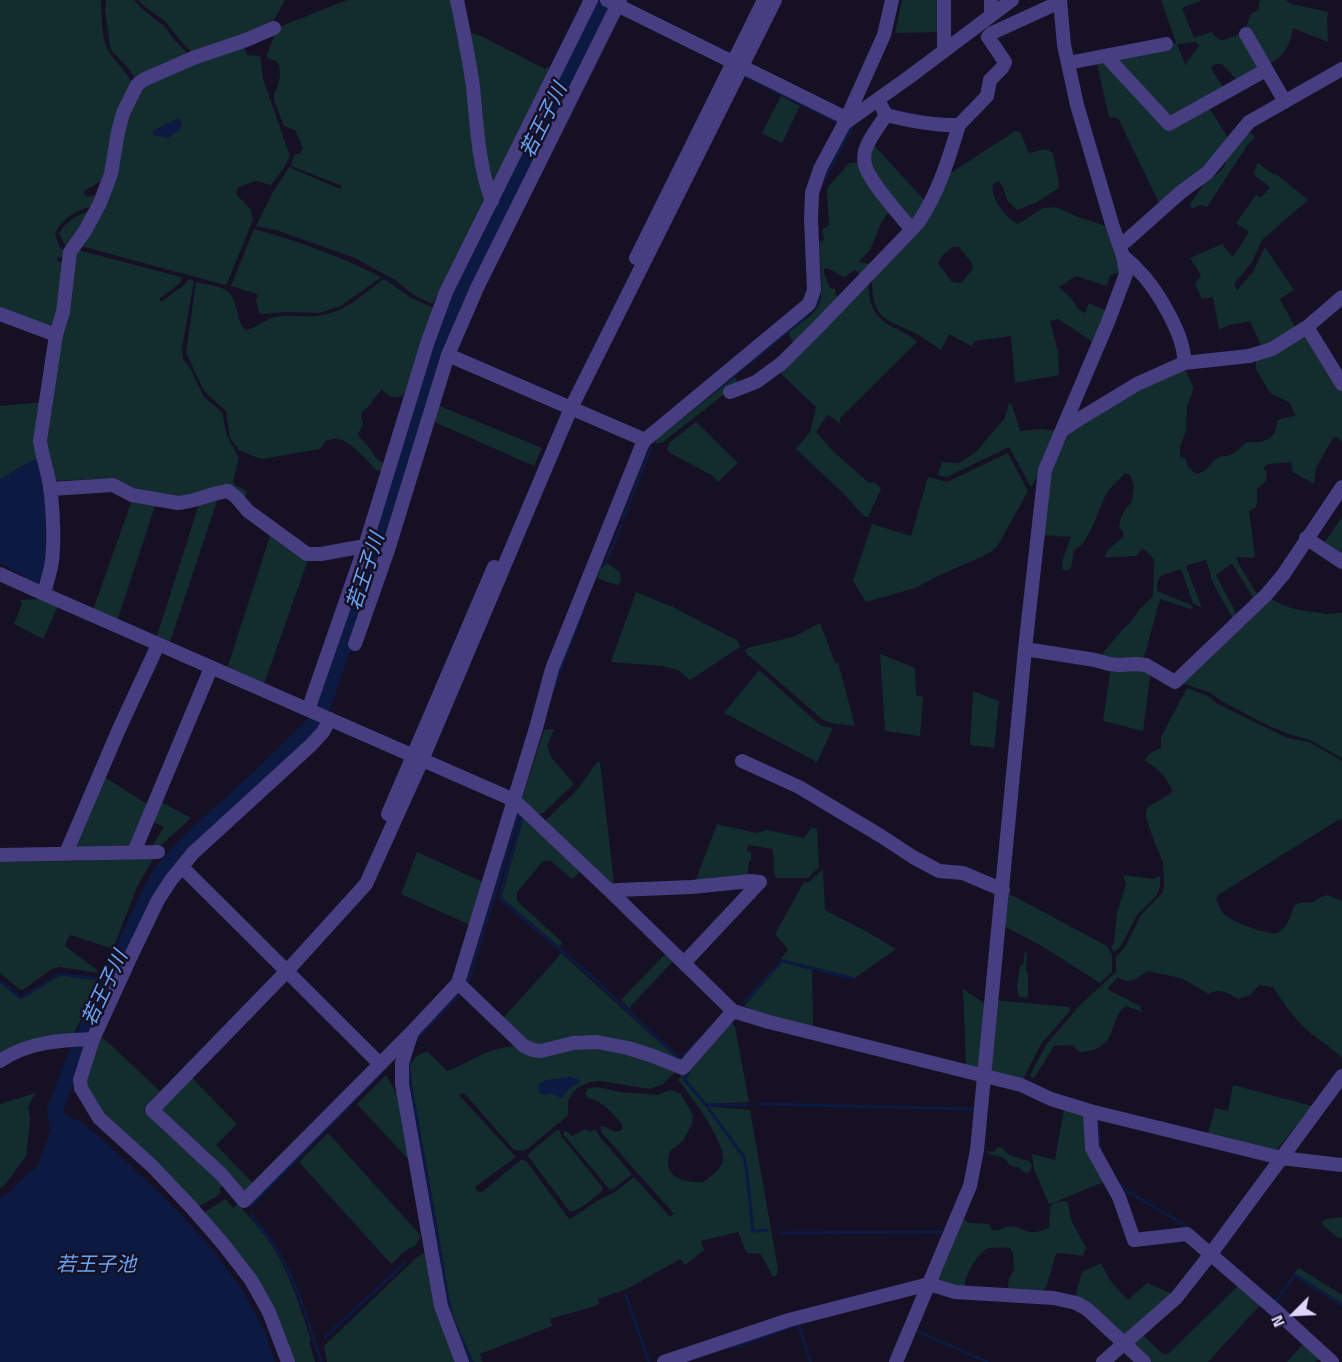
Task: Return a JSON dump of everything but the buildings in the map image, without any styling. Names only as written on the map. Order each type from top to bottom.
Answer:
[{"type":"street","points":[[457,0],[468,49],[479,155],[492,201]]},
{"type":"street","points":[[310,710],[365,546],[428,341],[446,292],[591,0]]},
{"type":"street","points":[[737,65],[764,0]]},
{"type":"street","points":[[775,0],[737,65],[567,406],[418,757],[359,882],[284,968],[152,1110],[222,1175],[244,1201],[458,983],[552,669],[642,445],[645,440],[809,304],[812,299],[814,290],[812,193],[820,169],[845,121],[884,35],[892,0]]},
{"type":"street","points":[[944,0],[944,51]]},
{"type":"street","points":[[991,0],[991,15]]},
{"type":"street","points":[[845,121],[878,100],[1012,0]]},
{"type":"street","points":[[730,392],[756,382],[782,363],[918,223],[930,202],[959,125],[987,96],[990,80],[1005,62],[988,37],[1060,1],[1064,45],[1077,105],[1121,250],[1126,274],[1045,470],[1025,649],[977,1150],[970,1186],[896,1362]]},
{"type":"street","points":[[355,644],[388,550],[448,355],[477,288],[615,2],[845,121]]},
{"type":"street","points":[[44,594],[51,566],[51,489],[40,441],[56,335],[63,312],[70,252],[85,231],[100,203],[111,174],[123,113],[137,85],[143,80],[193,58],[274,28]]},
{"type":"street","points":[[1246,34],[1285,102]]},
{"type":"street","points":[[1068,63],[1166,44]]},
{"type":"street","points":[[1106,56],[1169,124],[1266,70]]},
{"type":"street","points":[[1121,250],[1126,241],[1181,192],[1207,173],[1249,122],[1342,69]]},
{"type":"street","points":[[878,100],[886,115]]},
{"type":"street","points":[[886,115],[929,124],[959,125]]},
{"type":"street","points":[[886,115],[871,135],[864,163],[867,172],[911,229]]},
{"type":"street","points":[[1121,250],[1154,290],[1168,315],[1179,335],[1184,363]]},
{"type":"street","points":[[1063,430],[1137,384],[1184,363],[1249,356],[1272,349],[1307,327],[1342,297]]},
{"type":"street","points":[[0,314],[56,335]]},
{"type":"street","points":[[1307,327],[1342,384]]},
{"type":"street","points":[[448,355],[645,440]]},
{"type":"street","points":[[51,489],[113,485],[132,495],[178,503],[228,491],[248,511],[307,554],[321,554],[365,546]]},
{"type":"street","points":[[1025,649],[1109,664],[1146,665],[1176,682],[1266,595],[1283,575],[1342,487]]},
{"type":"street","points":[[1306,538],[1342,562]]},
{"type":"street","points":[[0,574],[514,800],[733,1011],[1021,1085],[1051,1099],[1090,1111],[1281,1158],[1342,1166]]},
{"type":"street","points":[[66,853],[158,645]]},
{"type":"street","points":[[134,852],[211,668]]},
{"type":"street","points":[[288,1362],[269,1312],[251,1280],[224,1245],[183,1199],[139,1154],[99,1118],[85,1097],[80,1080],[93,1039],[130,956],[158,900],[171,880],[193,853],[311,745],[323,732],[328,719]]},
{"type":"street","points":[[742,761],[799,787],[939,871],[963,873],[1003,890]]},
{"type":"street","points":[[0,855],[158,852]]},
{"type":"street","points":[[182,867],[380,1064]]},
{"type":"street","points":[[610,891],[760,882],[684,963]]},
{"type":"street","points":[[458,983],[525,1046],[533,1050],[541,1051],[573,1043],[597,1042],[628,1048],[683,1068],[733,1011]]},
{"type":"street","points":[[411,1033],[402,1063],[402,1084],[441,1306],[462,1362]]},
{"type":"street","points":[[0,1061],[20,1050],[51,1041],[93,1039]]},
{"type":"street","points":[[1103,1362],[1176,1298],[1342,1077]]},
{"type":"street","points":[[1090,1111],[1092,1148],[1119,1197],[1134,1240],[1187,1234],[1332,1362]]},
{"type":"street","points":[[664,1362],[789,1320],[929,1284],[955,1292],[1054,1298],[1076,1303],[1087,1309],[1144,1362]]},
{"type":"green space","points":[[0,0],[101,0],[105,43],[132,84],[103,182],[84,191],[87,197],[99,196],[95,205],[66,218],[55,234],[65,256],[57,258],[57,261],[63,262],[56,328],[0,309]]},
{"type":"green space","points":[[106,0],[134,0],[164,26],[176,42],[192,57],[136,80],[110,46],[105,10]]},
{"type":"green space","points":[[138,0],[285,0],[272,24],[192,53],[166,22]]},
{"type":"green space","points":[[347,0],[453,0],[485,205],[432,304],[355,258],[279,231],[256,226],[289,167],[340,189],[342,186],[291,166],[294,155],[300,153],[303,148],[295,130],[284,126],[274,100],[280,69],[277,62],[267,58],[267,55],[277,28]]},
{"type":"green space","points":[[902,0],[940,0],[940,32],[895,33]]},
{"type":"green space","points":[[1161,0],[1200,0],[1182,8],[1194,38],[1211,32],[1218,39],[1223,40],[1241,33],[1262,68],[1236,79],[1222,64],[1215,64],[1211,68],[1226,92],[1171,121],[1110,57],[1176,43]],"holes":[[[1196,42],[1199,46],[1187,62],[1186,66],[1177,44]]]},
{"type":"green space","points":[[1261,0],[1286,0],[1291,4],[1328,12],[1328,42],[1293,28],[1285,50],[1268,64],[1246,27],[1251,14],[1259,9]]},
{"type":"green space","points":[[467,32],[481,36],[545,69],[547,66],[551,71],[492,191]]},
{"type":"green space","points":[[243,43],[247,55],[260,56],[263,79],[290,156],[271,185],[256,181],[238,187],[236,194],[251,210],[253,220],[227,283],[225,285],[81,246],[138,88]]},
{"type":"green space","points":[[1106,58],[1167,126],[1208,106],[1230,141],[1208,169],[1161,207],[1118,118],[1109,117],[1096,60]]},
{"type":"green space","points":[[781,96],[800,106],[782,143],[762,133]]},
{"type":"green space","points":[[1015,131],[1020,132],[1029,153],[1045,149],[1053,153],[1059,188],[1035,203],[1017,210],[1007,200],[1003,187],[998,181],[993,184],[993,190],[996,201],[1004,213],[1018,224],[1043,208],[1056,207],[1108,229],[1121,268],[1118,273],[1110,275],[1107,286],[1076,276],[1059,287],[1079,310],[1085,313],[1089,303],[1109,312],[1096,344],[1058,319],[1050,321],[1058,352],[1059,375],[1015,383],[1011,336],[976,341],[971,346],[949,334],[941,350],[880,314],[872,291],[872,278],[946,176]],"holes":[[[952,247],[959,247],[972,263],[973,269],[961,283],[952,282],[938,263]]]},
{"type":"green space","points":[[1251,133],[1254,139],[1248,144],[1207,207],[1200,205],[1191,209],[1190,204],[1204,184],[1224,167],[1234,147]]},
{"type":"green space","points":[[871,142],[927,203],[913,225],[870,173]]},
{"type":"green space","points":[[862,162],[892,207],[881,223],[870,250],[858,262],[875,265],[862,275],[855,270],[845,277],[828,268],[824,269],[830,288],[835,289],[835,294],[841,301],[794,343],[789,336],[790,331],[813,313],[819,305],[821,275],[819,242],[824,240],[822,230],[829,225],[827,190],[849,163]]},
{"type":"green space","points":[[1258,163],[1274,175],[1276,174],[1308,200],[1262,240],[1252,262],[1234,284],[1237,290],[1253,272],[1265,247],[1294,290],[1280,299],[1296,329],[1262,347],[1250,321],[1229,325],[1219,330],[1213,297],[1202,299],[1195,284],[1201,275],[1190,258],[1222,244],[1233,257],[1249,232],[1236,223],[1256,195],[1261,198],[1270,187],[1253,174]]},
{"type":"green space","points":[[94,209],[70,248],[65,245],[59,233],[62,228],[74,218]]},
{"type":"green space","points":[[254,229],[319,250],[381,277],[341,306],[319,313],[261,314],[257,307],[257,294],[231,286]]},
{"type":"green space","points":[[78,250],[181,277],[180,283],[159,299],[161,302],[189,279],[194,281],[182,348],[183,359],[204,397],[222,412],[227,436],[239,458],[233,481],[235,485],[247,491],[245,498],[237,489],[228,486],[176,497],[134,488],[115,478],[52,481],[45,457],[72,261]]},
{"type":"green space","points":[[868,278],[869,295],[877,315],[917,342],[840,418],[842,426],[828,414],[816,432],[834,452],[869,483],[874,482],[881,489],[868,517],[865,517],[796,449],[810,432],[816,407],[776,369]]},
{"type":"green space","points":[[384,279],[411,298],[432,307],[435,306],[410,389],[396,397],[382,390],[362,412],[363,424],[358,434],[375,457],[386,465],[384,472],[376,470],[354,448],[339,439],[325,441],[320,449],[262,459],[239,450],[230,438],[226,411],[204,391],[186,353],[196,282],[226,290],[232,296],[246,330],[276,317],[317,316],[340,310]]},
{"type":"green space","points":[[1306,333],[1342,388],[1342,442],[1337,437],[1333,438],[1316,468],[1314,484],[1293,472],[1291,462],[1268,464],[1263,469],[1267,472],[1266,481],[1257,489],[1257,503],[1255,508],[1249,511],[1255,557],[1236,557],[1258,596],[1254,599],[1231,564],[1216,575],[1237,615],[1235,617],[1232,617],[1213,583],[1206,560],[1186,566],[1202,608],[1193,603],[1181,569],[1160,576],[1157,591],[1191,605],[1193,608],[1160,599],[1143,661],[1099,658],[1153,596],[1154,559],[1144,549],[1136,556],[1106,558],[1105,556],[1107,551],[1123,537],[1123,531],[1119,528],[1121,520],[1125,510],[1132,502],[1134,485],[1130,475],[1125,473],[1108,491],[1090,532],[1080,546],[1074,550],[1069,570],[1063,570],[1062,562],[1071,537],[1040,535],[1053,463],[1073,427],[1140,387],[1185,369],[1193,390],[1187,406],[1186,431],[1180,447],[1180,457],[1186,459],[1187,466],[1196,474],[1200,473],[1218,458],[1232,454],[1247,442],[1268,439],[1274,433],[1277,421],[1296,416],[1289,402],[1268,390],[1256,369],[1256,362],[1260,357]]},
{"type":"green space","points":[[733,378],[737,381],[734,388],[663,442],[656,444],[657,439]]},
{"type":"green space","points":[[44,402],[39,458],[0,478],[0,406]]},
{"type":"green space","points":[[1009,403],[1012,405],[1020,431],[1041,429],[1057,431],[1031,487],[1009,447],[947,477],[938,475],[942,462],[959,463],[976,452],[1005,418]]},
{"type":"green space","points":[[435,404],[542,448],[534,466],[430,420]]},
{"type":"green space","points":[[696,422],[738,463],[718,482],[713,476],[670,453],[667,449],[670,442]]},
{"type":"green space","points":[[1008,453],[1028,491],[998,545],[983,556],[915,588],[866,602],[853,581],[872,524],[911,536],[928,477],[947,482]]},
{"type":"green space","points":[[219,495],[169,645],[156,639],[200,501]]},
{"type":"green space","points":[[132,500],[156,503],[117,621],[93,610]]},
{"type":"green space","points":[[1342,517],[1342,559],[1322,546]]},
{"type":"green space","points":[[271,533],[309,557],[264,684],[227,669]]},
{"type":"green space","points":[[608,564],[620,572],[619,585],[597,577],[601,567]]},
{"type":"green space","points":[[636,592],[673,607],[738,641],[740,647],[690,680],[678,670],[663,666],[611,662]]},
{"type":"green space","points":[[1268,597],[1285,606],[1301,610],[1326,614],[1342,613],[1342,758],[1310,740],[1267,725],[1209,692],[1181,683]]},
{"type":"green space","points":[[42,599],[58,606],[43,639],[14,624],[22,604],[20,600]]},
{"type":"green space","points":[[820,623],[835,663],[838,662],[855,726],[823,720],[745,650],[793,637]]},
{"type":"green space","points":[[880,654],[915,668],[916,695],[923,697],[920,736],[885,731]]},
{"type":"green space","points":[[1111,667],[1151,670],[1143,731],[1103,721]]},
{"type":"green space","points":[[759,670],[821,726],[833,728],[817,762],[724,713]]},
{"type":"green space","points":[[1187,688],[1210,697],[1216,703],[1288,738],[1309,742],[1342,761],[1342,819],[1218,895],[1216,899],[1222,912],[1229,918],[1273,933],[1284,928],[1294,906],[1299,903],[1314,902],[1328,895],[1342,901],[1342,1058],[1300,1023],[1273,987],[1259,985],[1250,995],[1239,999],[1220,991],[1209,994],[1181,978],[1147,971],[1129,981],[1118,977],[1107,989],[1140,1006],[1142,1012],[1126,1006],[1120,1011],[1107,1040],[1092,1050],[1079,1052],[1072,1045],[1054,1046],[1032,1078],[1030,1075],[1046,1045],[1079,1006],[1116,972],[1116,957],[1125,947],[1141,915],[1162,893],[1164,887],[1163,862],[1146,812],[1148,807],[1171,793],[1172,790],[1161,773],[1145,761],[1150,754],[1161,748],[1161,737]]},
{"type":"green space","points":[[973,691],[999,701],[994,748],[970,745]]},
{"type":"green space","points":[[554,729],[547,746],[551,757],[574,784],[543,813],[538,814],[522,799],[544,730]]},
{"type":"green space","points":[[598,761],[614,882],[612,884],[546,823],[547,819],[577,790]]},
{"type":"green space","points":[[103,776],[150,806],[132,849],[70,851]]},
{"type":"green space","points":[[159,801],[191,818],[158,848],[151,848],[164,827],[151,821]]},
{"type":"green space","points":[[524,816],[581,871],[572,879],[551,861],[543,861],[517,892],[517,901],[562,942],[560,947],[502,896]]},
{"type":"green space","points":[[717,824],[756,833],[767,830],[804,838],[811,828],[817,829],[819,867],[808,878],[776,878],[772,849],[748,845],[747,851],[751,852],[751,861],[749,861],[747,879],[694,885]]},
{"type":"green space","points":[[417,852],[483,882],[470,925],[401,894]]},
{"type":"green space","points":[[91,856],[154,857],[137,887],[113,949],[71,935],[68,938],[65,946],[98,973],[60,967],[52,969],[20,990],[0,973],[0,862],[82,861]]},
{"type":"green space","points":[[823,869],[825,910],[896,949],[855,978],[781,959],[788,949],[775,934],[804,882],[809,882]]},
{"type":"green space","points":[[1123,875],[1154,879],[1160,876],[1160,886],[1157,895],[1137,915],[1121,946],[1114,952],[1111,947],[1114,943],[1117,912],[1126,884]]},
{"type":"green space","points":[[1006,892],[1107,946],[1112,955],[1112,972],[1100,983],[1040,945],[1002,925]]},
{"type":"green space","points":[[667,952],[674,960],[629,1008],[621,1000]]},
{"type":"green space","points":[[1025,952],[1027,953],[1028,975],[1027,998],[1019,997],[1017,986]]},
{"type":"green space","points":[[561,953],[679,1060],[621,1043],[533,1046],[502,1019]]},
{"type":"green space","points":[[782,962],[812,970],[813,1027],[769,1016],[744,1006]]},
{"type":"green space","points":[[61,975],[100,981],[73,1035],[0,1057],[0,982],[21,999]]},
{"type":"green space","points":[[963,989],[987,1005],[978,1069],[966,1066]]},
{"type":"green space","points":[[995,1000],[1069,1007],[1071,1010],[1041,1044],[1023,1079],[990,1072]]},
{"type":"green space","points":[[729,1022],[735,1027],[749,1102],[707,1104],[685,1079],[690,1073],[687,1068]]},
{"type":"green space","points":[[102,1037],[160,1091],[143,1110],[171,1138],[219,1179],[223,1186],[219,1189],[221,1192],[217,1196],[196,1208],[101,1116],[86,1094],[85,1070],[97,1039]]},
{"type":"green space","points":[[522,1045],[596,1045],[636,1053],[676,1071],[663,1084],[650,1089],[600,1081],[590,1082],[577,1088],[568,1101],[566,1117],[523,1151],[514,1150],[464,1093],[459,1095],[516,1157],[475,1187],[478,1192],[482,1192],[522,1159],[527,1162],[569,1219],[615,1192],[634,1177],[670,1217],[674,1214],[602,1133],[600,1127],[603,1126],[615,1132],[622,1130],[622,1124],[607,1108],[588,1098],[585,1093],[588,1089],[595,1087],[620,1092],[658,1095],[670,1090],[681,1094],[693,1115],[692,1124],[683,1141],[670,1151],[669,1168],[676,1177],[681,1179],[704,1182],[720,1167],[723,1153],[706,1119],[678,1080],[686,1070],[688,1072],[683,1079],[705,1106],[750,1110],[778,1269],[777,1275],[773,1277],[761,1254],[748,1253],[738,1232],[701,1241],[704,1250],[685,1265],[680,1259],[627,1289],[598,1299],[599,1305],[550,1319],[552,1326],[480,1354],[482,1362],[472,1362],[450,1305],[411,1080],[411,1064],[417,1056],[428,1052],[447,1071],[498,1049]]},
{"type":"green space","points":[[386,1075],[397,1094],[409,1160],[357,1104]]},
{"type":"green space","points":[[190,1076],[237,1124],[216,1145],[256,1186],[248,1195],[158,1109]]},
{"type":"green space","points":[[1233,1085],[1312,1106],[1276,1151],[1208,1134],[1215,1108],[1228,1111]]},
{"type":"green space","points":[[35,1093],[28,1107],[30,1119],[26,1156],[4,1186],[0,1188],[0,1104]]},
{"type":"green space","points":[[1064,1110],[1085,1115],[1106,1181],[1049,1204],[1034,1169],[1032,1154],[1055,1160]]},
{"type":"green space","points":[[585,1129],[590,1132],[596,1129],[599,1136],[631,1173],[613,1189],[610,1190],[563,1134],[565,1130],[572,1136]]},
{"type":"green space","points":[[557,1130],[603,1188],[586,1204],[570,1212],[528,1156]]},
{"type":"green space","points":[[328,1133],[421,1236],[415,1246],[406,1250],[391,1264],[299,1162]]},
{"type":"green space","points":[[998,1147],[1009,1155],[1029,1161],[1032,1165],[1030,1171],[1025,1173],[999,1156],[987,1152],[994,1152]]},
{"type":"green space","points":[[226,1199],[233,1208],[238,1204],[268,1239],[282,1262],[311,1340],[309,1342],[315,1362],[291,1362],[284,1340],[201,1214]]},
{"type":"green space","points":[[1055,1202],[1068,1203],[1071,1220],[1086,1248],[1083,1256],[1056,1254],[1046,1288],[1040,1292],[1011,1292],[1008,1287],[1009,1278],[1014,1271],[1013,1252],[1010,1248],[989,1248],[981,1253],[967,1275],[965,1285],[961,1288],[936,1283],[959,1222],[964,1219],[969,1223],[989,1224],[992,1230],[1012,1227],[1038,1232],[1049,1228],[1050,1206]]},
{"type":"green space","points":[[1342,1217],[1342,1238],[1338,1238],[1322,1222],[1325,1219]]},
{"type":"green space","points":[[425,1253],[458,1362],[327,1362],[324,1346],[417,1257]]},
{"type":"green space","points":[[1101,1263],[1109,1279],[1128,1300],[1147,1283],[1175,1295],[1124,1336],[1074,1300],[1082,1272]]},
{"type":"green space","points":[[1299,1268],[1342,1295],[1342,1303],[1294,1273]]},
{"type":"green space","points":[[1239,1285],[1261,1304],[1208,1362],[1147,1362],[1129,1343],[1141,1333],[1163,1354],[1169,1353]]},
{"type":"green space","points":[[1304,1343],[1319,1358],[1315,1362],[1287,1362]]},
{"type":"water","points":[[179,119],[182,125],[168,138],[153,135],[155,130]]},
{"type":"water","points":[[39,458],[46,480],[47,560],[43,587],[0,563],[0,478]]},
{"type":"water","points":[[570,1077],[581,1081],[561,1098],[551,1093],[540,1094],[539,1084],[546,1080]]},
{"type":"water","name":"若王子池","points":[[55,1110],[83,1123],[111,1147],[167,1200],[210,1246],[242,1289],[266,1334],[275,1362],[0,1362],[0,1198],[9,1193],[29,1172],[36,1169],[51,1129]]},
{"type":"waterway","name":"若王子川","points":[[59,1132],[55,1110],[79,1047],[160,874],[185,845],[318,720],[377,548],[439,346],[462,287],[605,0]]},
{"type":"waterway","points":[[745,76],[837,122]]},
{"type":"waterway","points":[[822,184],[851,129]]},
{"type":"waterway","name":"若王子川","points":[[493,209],[497,217]]},
{"type":"waterway","points":[[715,391],[805,317],[817,304],[819,295]]},
{"type":"waterway","points":[[623,519],[651,448]]},
{"type":"waterway","points":[[600,567],[605,564],[622,525]]},
{"type":"waterway","points":[[554,687],[582,612]]},
{"type":"waterway","points":[[519,814],[522,818],[500,896],[502,900],[591,976],[681,1060]]},
{"type":"waterway","points":[[468,982],[519,814]]},
{"type":"waterway","points":[[744,1003],[782,961],[852,978]]},
{"type":"waterway","points":[[0,981],[21,998],[60,974],[99,979]]},
{"type":"waterway","points":[[415,1042],[461,993]]},
{"type":"waterway","points":[[684,1055],[701,1038]]},
{"type":"waterway","points":[[410,1060],[411,1087],[452,1316]]},
{"type":"waterway","points":[[251,1206],[381,1073]]},
{"type":"waterway","points":[[688,1073],[684,1079],[744,1157],[753,1231],[767,1230]]},
{"type":"waterway","points":[[760,1104],[976,1109]]},
{"type":"waterway","points":[[706,1105],[748,1105]]},
{"type":"waterway","points":[[1098,1125],[1102,1153]]},
{"type":"waterway","points":[[1118,1182],[1127,1191],[1190,1230]]},
{"type":"waterway","points":[[251,1215],[274,1245],[289,1271],[321,1362]]},
{"type":"waterway","points":[[781,1233],[944,1232]]},
{"type":"waterway","points":[[325,1337],[405,1263]]},
{"type":"waterway","points":[[1274,1304],[1295,1275],[1342,1305]]},
{"type":"waterway","points":[[626,1296],[649,1362]]},
{"type":"waterway","points":[[454,1322],[472,1362]]},
{"type":"waterway","points":[[735,1347],[801,1323]]},
{"type":"waterway","points":[[799,1325],[810,1362]]},
{"type":"waterway","points":[[915,1330],[987,1362]]}]
